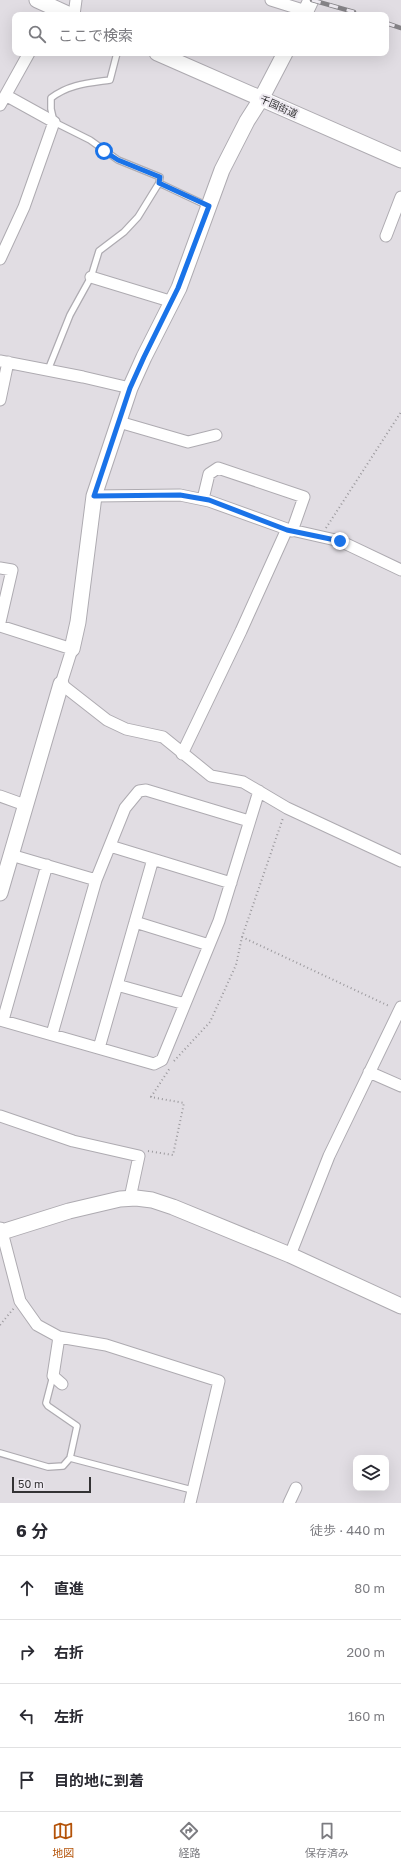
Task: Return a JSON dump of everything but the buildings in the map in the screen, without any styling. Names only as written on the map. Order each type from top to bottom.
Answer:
[{"type":"street","points":[[74,12],[76,0]]},
{"type":"street","points":[[271,0],[307,9]]},
{"type":"street","points":[[45,7],[61,12]]},
{"type":"street","points":[[0,259],[24,207],[54,122],[3,100],[27,56]]},
{"type":"street","name":"千国街道","points":[[164,56],[401,160]]},
{"type":"street","points":[[0,894],[72,649],[78,622],[94,496],[130,388],[144,357],[173,302],[222,170],[246,121],[261,99],[283,56]]},
{"type":"street","points":[[386,236],[398,214],[401,197]]},
{"type":"street","points":[[91,277],[173,302]]},
{"type":"street","points":[[0,400],[4,362],[130,388]]},
{"type":"street","points":[[119,422],[188,442],[216,435]]},
{"type":"street","points":[[182,754],[242,631],[304,497],[218,468],[209,474],[203,499]]},
{"type":"street","points":[[94,496],[180,495],[203,499],[289,530],[320,538],[340,541],[401,570]]},
{"type":"street","points":[[0,568],[12,570],[0,622]]},
{"type":"street","points":[[0,626],[72,649]]},
{"type":"street","points":[[61,684],[107,720],[126,729],[163,737],[182,754],[211,776],[243,782],[287,808],[401,861]]},
{"type":"street","points":[[52,1034],[96,880],[125,808],[139,791],[146,790],[250,821]]},
{"type":"street","points":[[46,865],[2,1020],[154,1064],[162,1060],[219,921],[259,791]]},
{"type":"street","points":[[0,796],[25,805]]},
{"type":"street","points":[[110,846],[231,883]]},
{"type":"street","points":[[11,855],[96,880]]},
{"type":"street","points":[[99,1048],[153,859]]},
{"type":"street","points":[[135,922],[209,945]]},
{"type":"street","points":[[117,985],[185,1004]]},
{"type":"street","points":[[290,1255],[329,1156],[400,1009]]},
{"type":"street","points":[[370,1072],[401,1086]]},
{"type":"street","points":[[0,1116],[73,1141],[139,1156],[130,1198]]},
{"type":"street","points":[[190,1503],[219,1381],[106,1345],[59,1337],[37,1325],[20,1301],[1,1231],[70,1211],[120,1199],[130,1198],[152,1200],[173,1207],[290,1255],[401,1306]]},
{"type":"street","points":[[59,1337],[53,1376],[62,1384]]},
{"type":"street","points":[[289,1503],[296,1488]]},
{"type":"lane","points":[[48,370],[70,315],[91,277],[99,251],[124,232],[133,222],[159,183],[160,177],[118,160],[90,140],[54,122],[51,109],[51,98],[61,90],[78,85],[110,80],[115,56]]},
{"type":"lane","points":[[159,183],[209,206]]},
{"type":"lane","points":[[0,1453],[48,1467],[63,1466],[70,1458],[78,1426],[48,1406],[46,1403],[53,1376]]},
{"type":"lane","points":[[70,1458],[192,1490]]},
{"type":"path","points":[[320,538],[401,412]]},
{"type":"path","points":[[139,1156],[140,1150],[173,1155],[184,1103],[151,1097],[174,1060],[210,1022],[236,965],[242,937],[287,808]]},
{"type":"path","points":[[242,937],[400,1009]]},
{"type":"path","points":[[0,1325],[20,1301]]},
{"type":"railway","points":[[312,0],[354,12]]},
{"type":"railway","points":[[389,24],[401,28]]},
{"type":"route","points":[[104,151],[118,160],[160,177],[159,183],[209,206],[173,302],[144,357],[130,388],[94,496],[180,495],[209,500],[287,530],[340,541]]}]
